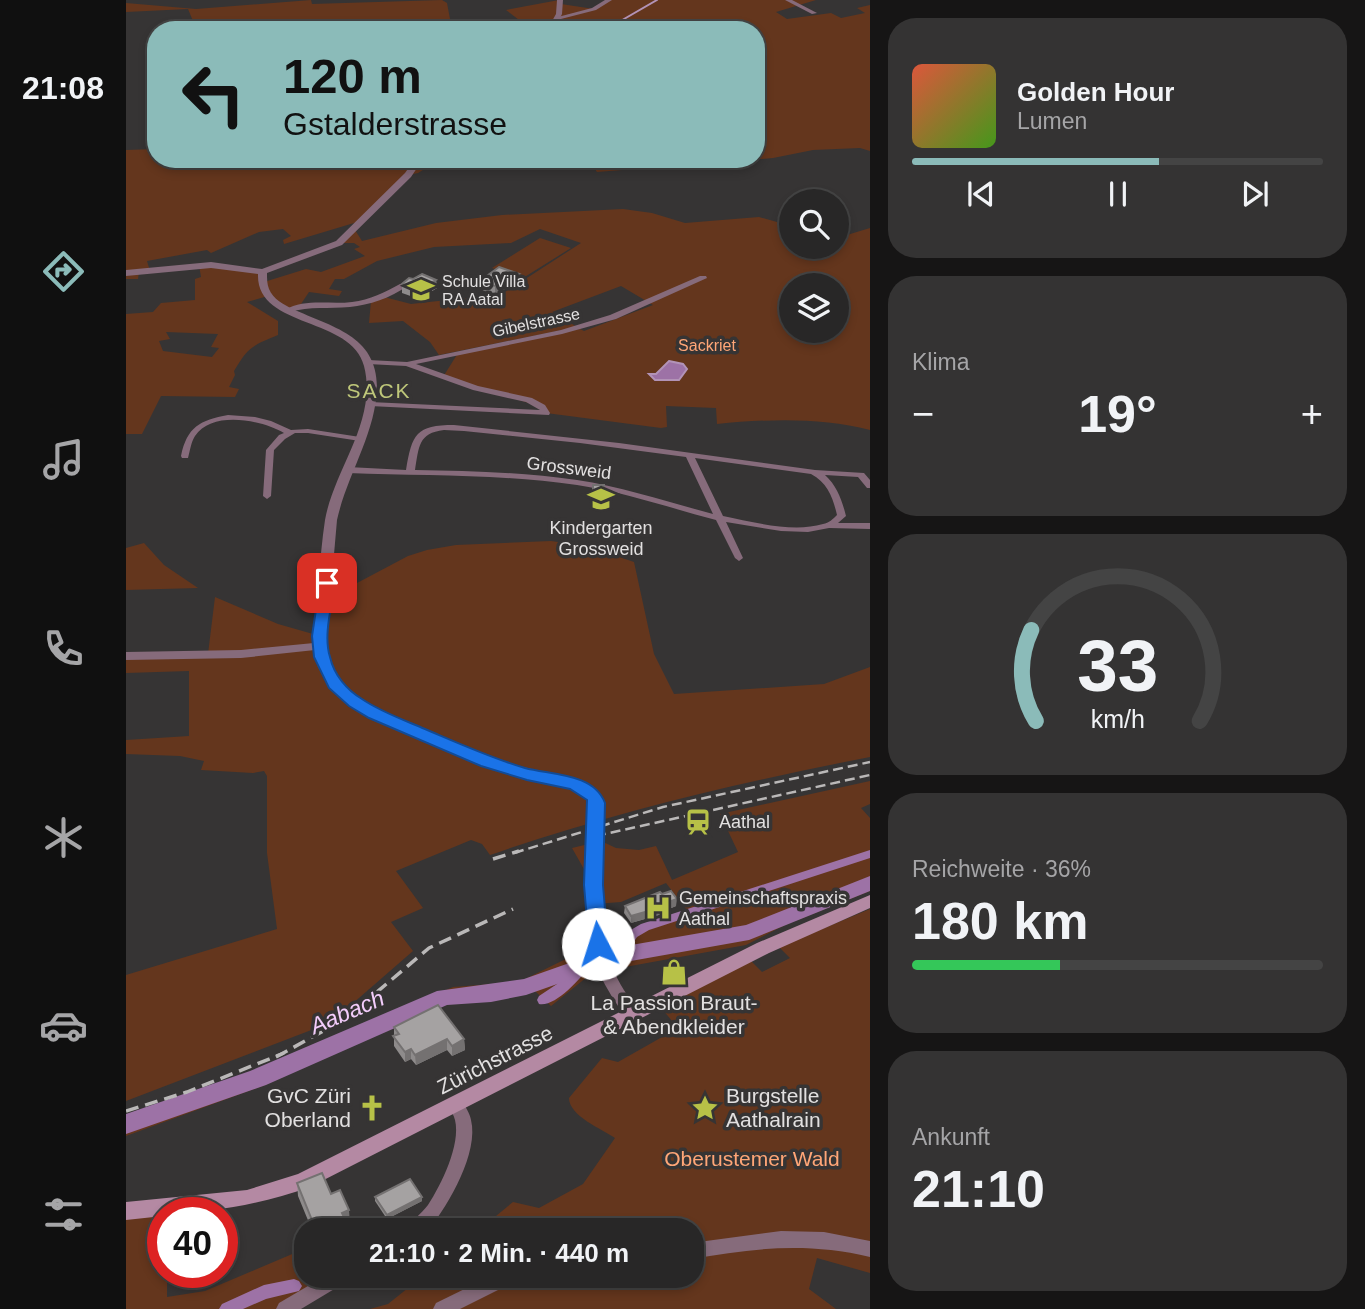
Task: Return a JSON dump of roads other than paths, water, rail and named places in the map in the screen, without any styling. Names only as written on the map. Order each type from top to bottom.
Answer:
[{"type":"main road","name":"Zürichstrasse","points":[[126,1211],[265,1195],[320,1174],[769,945],[870,901]]},
{"type":"street","points":[[555,21],[561,0]]},
{"type":"street","points":[[557,18],[594,9],[608,0]]},
{"type":"street","points":[[788,0],[814,13]]},
{"type":"street","points":[[126,273],[211,265],[263,272],[339,243],[413,168]]},
{"type":"street","points":[[263,272],[263,288],[268,296],[289,310],[341,334],[360,350],[368,362],[370,404],[331,520],[320,646],[324,667],[335,684],[355,702],[375,714],[487,762],[582,786],[589,791],[597,803],[594,853],[601,958],[609,977],[633,1016]]},
{"type":"street","name":"Gibelstrasse","points":[[368,362],[407,364],[579,328],[613,317],[703,278]]},
{"type":"street","points":[[289,310],[301,304],[352,305],[371,301],[403,286]]},
{"type":"street","points":[[370,404],[546,413],[542,407],[528,400],[476,388],[407,364]]},
{"type":"street","points":[[185,456],[190,438],[196,430],[214,420],[267,421],[289,432],[308,431],[360,439]]},
{"type":"street","name":"Grossweid","points":[[410,473],[420,435],[435,429],[524,435],[813,472],[861,475],[870,485]]},
{"type":"street","points":[[267,496],[270,450],[289,432]]},
{"type":"street","points":[[690,456],[739,558]]},
{"type":"street","name":"Grossweid","points":[[348,470],[525,478],[590,484],[628,492],[720,520],[777,527],[870,526]]},
{"type":"street","points":[[813,472],[823,476],[829,483],[841,511],[839,520],[829,526]]},
{"type":"street","points":[[126,656],[241,653],[320,646]]},
{"type":"street","points":[[429,1218],[437,1208],[463,1139],[464,1125],[456,1105]]},
{"type":"street","points":[[704,1249],[780,1237],[806,1238],[870,1249]]},
{"type":"street","points":[[285,1309],[320,1288]]},
{"type":"street","points":[[442,1309],[484,1288]]},
{"type":"waterway","points":[[621,21],[657,0]]},
{"type":"waterway","points":[[621,953],[633,934],[645,927],[870,854]]},
{"type":"waterway","name":"Aabach","points":[[614,956],[749,932],[870,883]]},
{"type":"waterway","name":"Aabach","points":[[126,1124],[258,1078],[445,997],[491,994],[526,987],[592,963]]},
{"type":"waterway","points":[[544,1000],[562,988],[584,965]]},
{"type":"waterway","points":[[227,1309],[264,1292],[294,1286]]},
{"type":"railway","points":[[514,853],[663,807],[870,762]]},
{"type":"railway","points":[[596,836],[870,775]]},
{"type":"railway","points":[[493,859],[519,851]]},
{"type":"railway","points":[[281,1054],[345,1019],[429,948],[513,909]]},
{"type":"railway","points":[[126,1111],[187,1092],[281,1054]]},
{"type":"railway","points":[[276,1057],[281,1054]]},
{"type":"place","name":"Schule Villa RA Aatal","points":[[421,290]]},
{"type":"place","name":"Kindergarten Grossweid","points":[[601,499]]},
{"type":"place","name":"Aathal","points":[[698,822]]},
{"type":"place","name":"Gemeinschaftspraxis Aathal","points":[[658,908]]},
{"type":"place","name":"La Passion Braut- & Abendkleider","points":[[674,972]]},
{"type":"place","name":"GvC Züri Oberland","points":[[372,1108]]},
{"type":"place","name":"Burgstelle Aathalrain","points":[[705,1108]]},
{"type":"district","name":"SACK","points":[[379,391]]},
{"type":"park label","name":"Sackriet","points":[[707,345]]},
{"type":"park label","name":"Oberustemer Wald","points":[[752,1159]]}]
